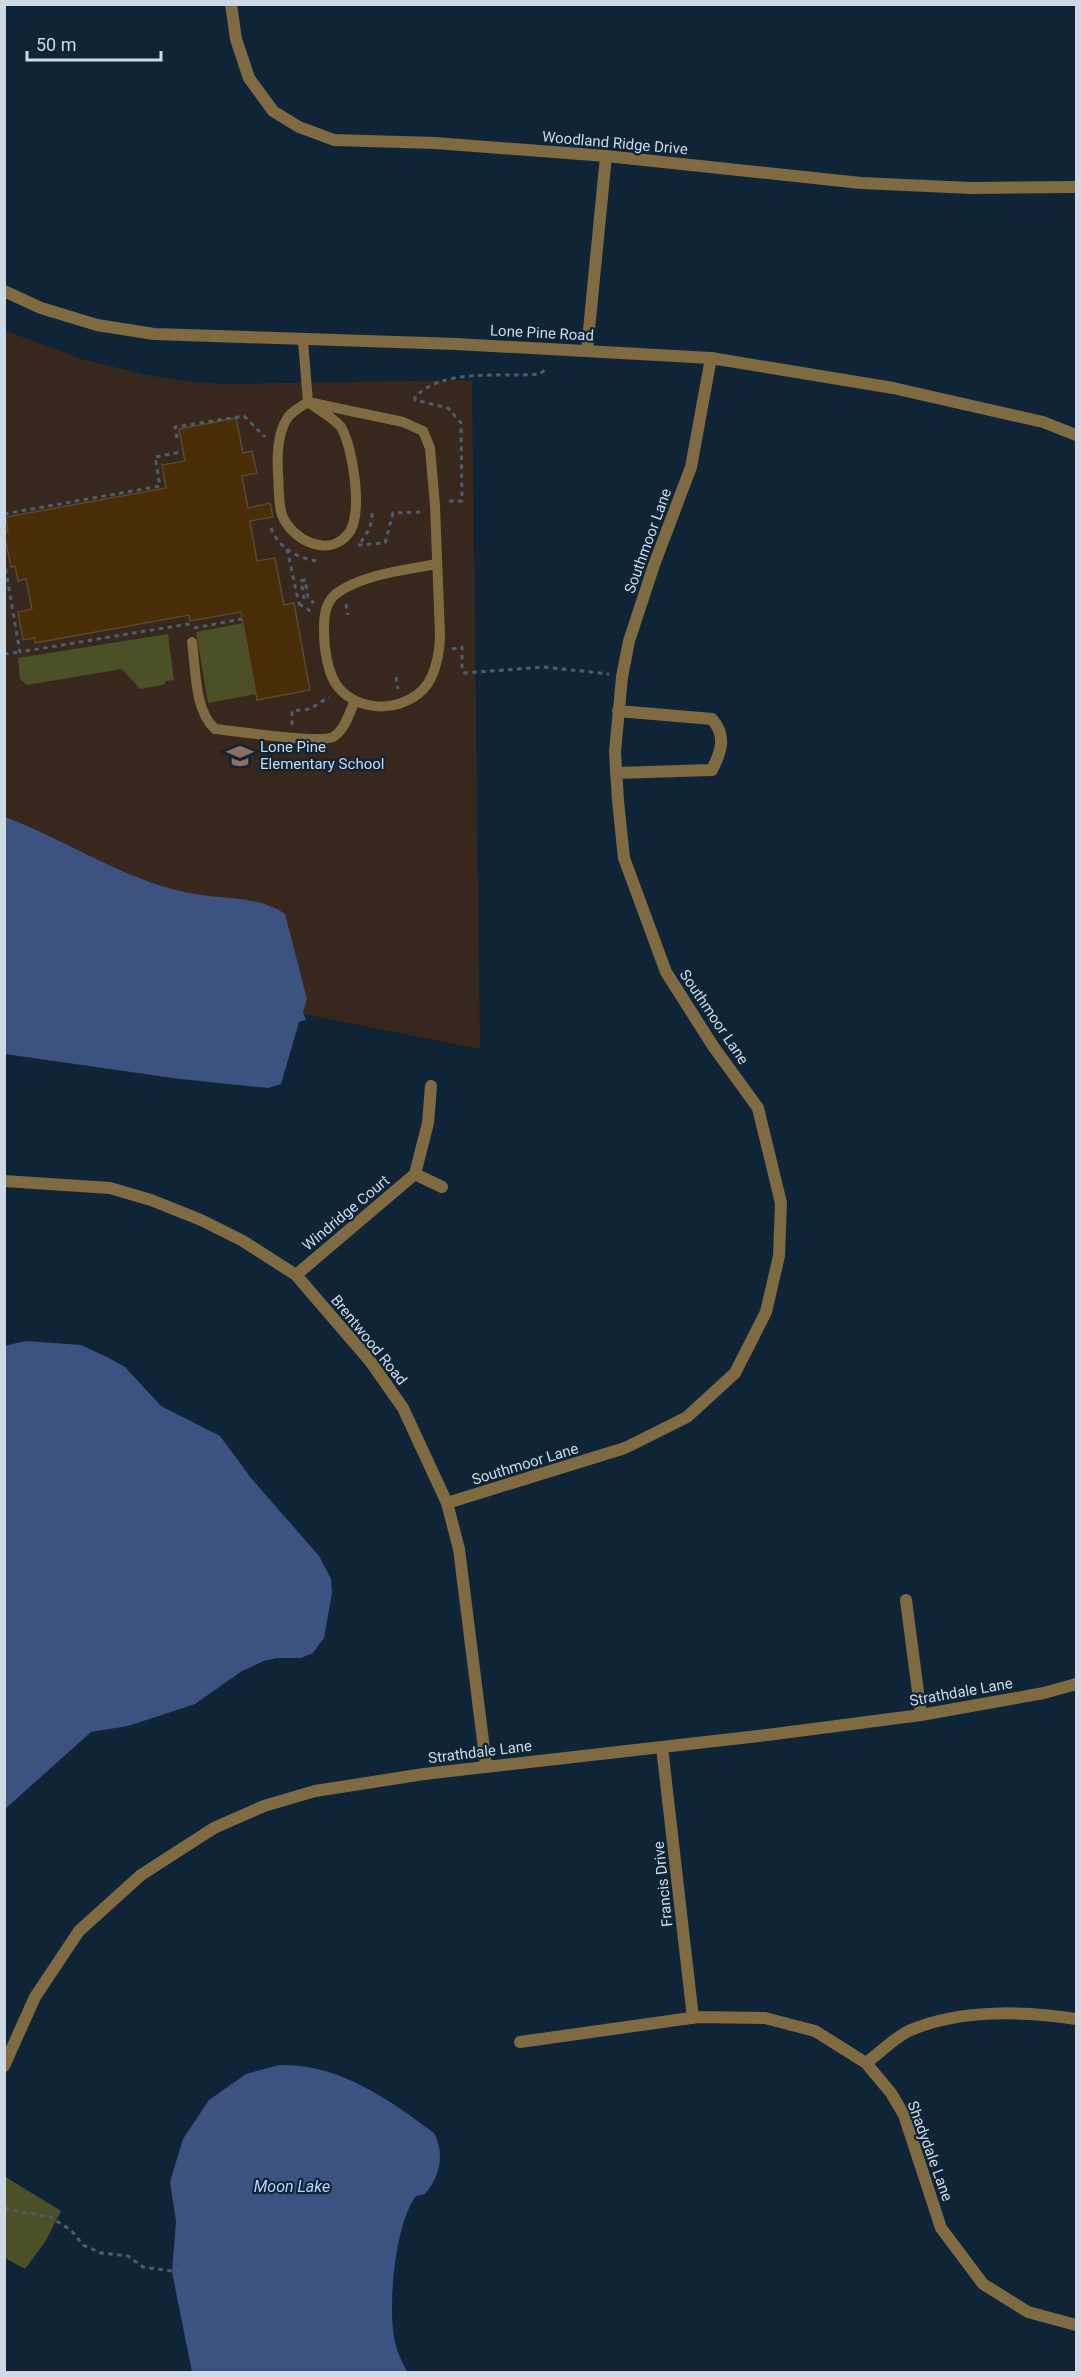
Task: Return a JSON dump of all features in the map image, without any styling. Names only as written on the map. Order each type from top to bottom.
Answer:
[{"type":"street","name":"Woodland Ridge Drive","points":[[231,4],[236,39],[249,78],[273,111],[299,127],[334,140],[435,143],[606,156],[861,183],[971,188],[1077,187]]},
{"type":"street","points":[[587,350],[606,156]]},
{"type":"street","name":"Lone Pine Road","points":[[4,291],[40,308],[97,325],[154,334],[303,341],[456,344],[711,358],[893,388],[1043,422],[1077,435]]},
{"type":"street","name":"Southmoor Lane","points":[[447,1503],[624,1448],[687,1417],[735,1373],[766,1312],[777,1267],[781,1203],[758,1108],[666,972],[624,858],[616,773],[618,711],[629,641],[654,565],[691,467],[711,358]]},
{"type":"street","points":[[616,773],[712,770],[720,753],[722,738],[718,726],[712,719],[618,711]]},
{"type":"street","points":[[431,1086],[428,1123],[415,1174],[442,1187]]},
{"type":"street","name":"Windridge Court","points":[[296,1275],[415,1174]]},
{"type":"street","name":"Brentwood Road","points":[[4,1181],[110,1188],[151,1200],[201,1220],[243,1241],[296,1275],[370,1361],[403,1408],[447,1503],[459,1549],[486,1765]]},
{"type":"street","points":[[906,1599],[921,1715]]},
{"type":"street","name":"Strathdale Lane","points":[[4,2066],[35,1997],[79,1930],[141,1875],[214,1828],[264,1806],[315,1791],[486,1765],[662,1747],[921,1715],[1044,1693],[1077,1684]]},
{"type":"street","name":"Francis Drive","points":[[662,1747],[693,2018]]},
{"type":"street","points":[[866,2063],[910,2030],[978,2013],[1050,2015],[1077,2019]]},
{"type":"street","name":"Shadydale Lane","points":[[520,2042],[693,2018],[765,2018],[815,2031],[866,2063],[891,2093],[904,2115],[941,2228],[983,2284],[1028,2312],[1077,2325]]},
{"type":"lane","points":[[303,341],[308,402],[340,427],[356,488],[356,520],[348,535],[325,545],[316,545],[290,530],[281,513],[277,457],[282,431],[290,415],[308,402],[403,422],[423,431],[430,448],[437,564],[440,648],[431,678],[420,692],[404,702],[373,706],[355,701],[339,688],[331,675],[324,637],[325,608],[336,593],[363,581],[437,564]]},
{"type":"lane","points":[[192,642],[202,710],[207,722],[215,729],[290,737],[331,738],[341,730],[355,701]]},
{"type":"path","points":[[177,438],[175,427],[244,416],[265,436],[265,445]]},
{"type":"path","points":[[4,514],[159,486],[154,457],[181,452]]},
{"type":"path","points":[[360,543],[370,528],[373,509]]},
{"type":"path","points":[[287,549],[299,604],[307,610]]},
{"type":"path","points":[[4,560],[20,652]]},
{"type":"path","points":[[299,604],[304,598],[301,581],[305,580],[308,598],[316,604]]},
{"type":"path","points":[[189,629],[242,619]]},
{"type":"path","points":[[4,654],[188,624],[192,642]]},
{"type":"path","points":[[290,737],[292,711],[310,709],[330,696]]},
{"type":"path","points":[[4,2198],[7,2209],[50,2217],[71,2230],[83,2245],[101,2253],[128,2256],[143,2267],[179,2272]]},
{"type":"shaded area","name":"Lone Pine Elementary School","points":[[4,330],[81,359],[147,375],[184,381],[225,384],[472,380],[480,1049],[5,955]]},
{"type":"green space","points":[[243,623],[256,694],[208,703],[196,632]]},
{"type":"green space","points":[[168,634],[174,680],[166,681],[163,685],[140,689],[122,669],[27,685],[20,679],[18,658]]},
{"type":"green space","points":[[4,2176],[61,2211],[45,2242],[25,2269],[5,2258]]},
{"type":"water","points":[[5,817],[150,882],[201,895],[266,904],[285,914],[307,999],[303,1012],[306,1020],[299,1022],[281,1084],[268,1088],[180,1079],[5,1054]]},
{"type":"water","points":[[26,1341],[81,1345],[107,1357],[125,1367],[161,1406],[220,1436],[251,1478],[319,1556],[331,1579],[332,1593],[324,1638],[313,1653],[301,1658],[277,1658],[264,1661],[242,1671],[195,1704],[128,1726],[91,1732],[5,1809],[4,1346]]},
{"type":"water","name":"Moon Lake","points":[[279,2065],[322,2070],[342,2077],[381,2096],[434,2133],[440,2157],[437,2173],[425,2194],[416,2196],[409,2209],[398,2245],[395,2267],[393,2327],[397,2350],[407,2372],[192,2372],[172,2272],[176,2221],[170,2182],[183,2139],[209,2100],[246,2074]]},
{"type":"building","points":[[236,418],[243,453],[252,451],[257,473],[242,476],[248,508],[270,503],[273,517],[250,521],[257,561],[275,558],[284,605],[294,603],[310,690],[257,700],[241,612],[190,621],[189,615],[35,643],[35,638],[23,640],[18,612],[32,609],[26,579],[18,581],[15,566],[11,567],[4,533],[8,532],[6,517],[166,488],[162,465],[185,461],[179,429]]},
{"type":"place","name":"Lone Pine Elementary School","points":[[240,756]]}]
